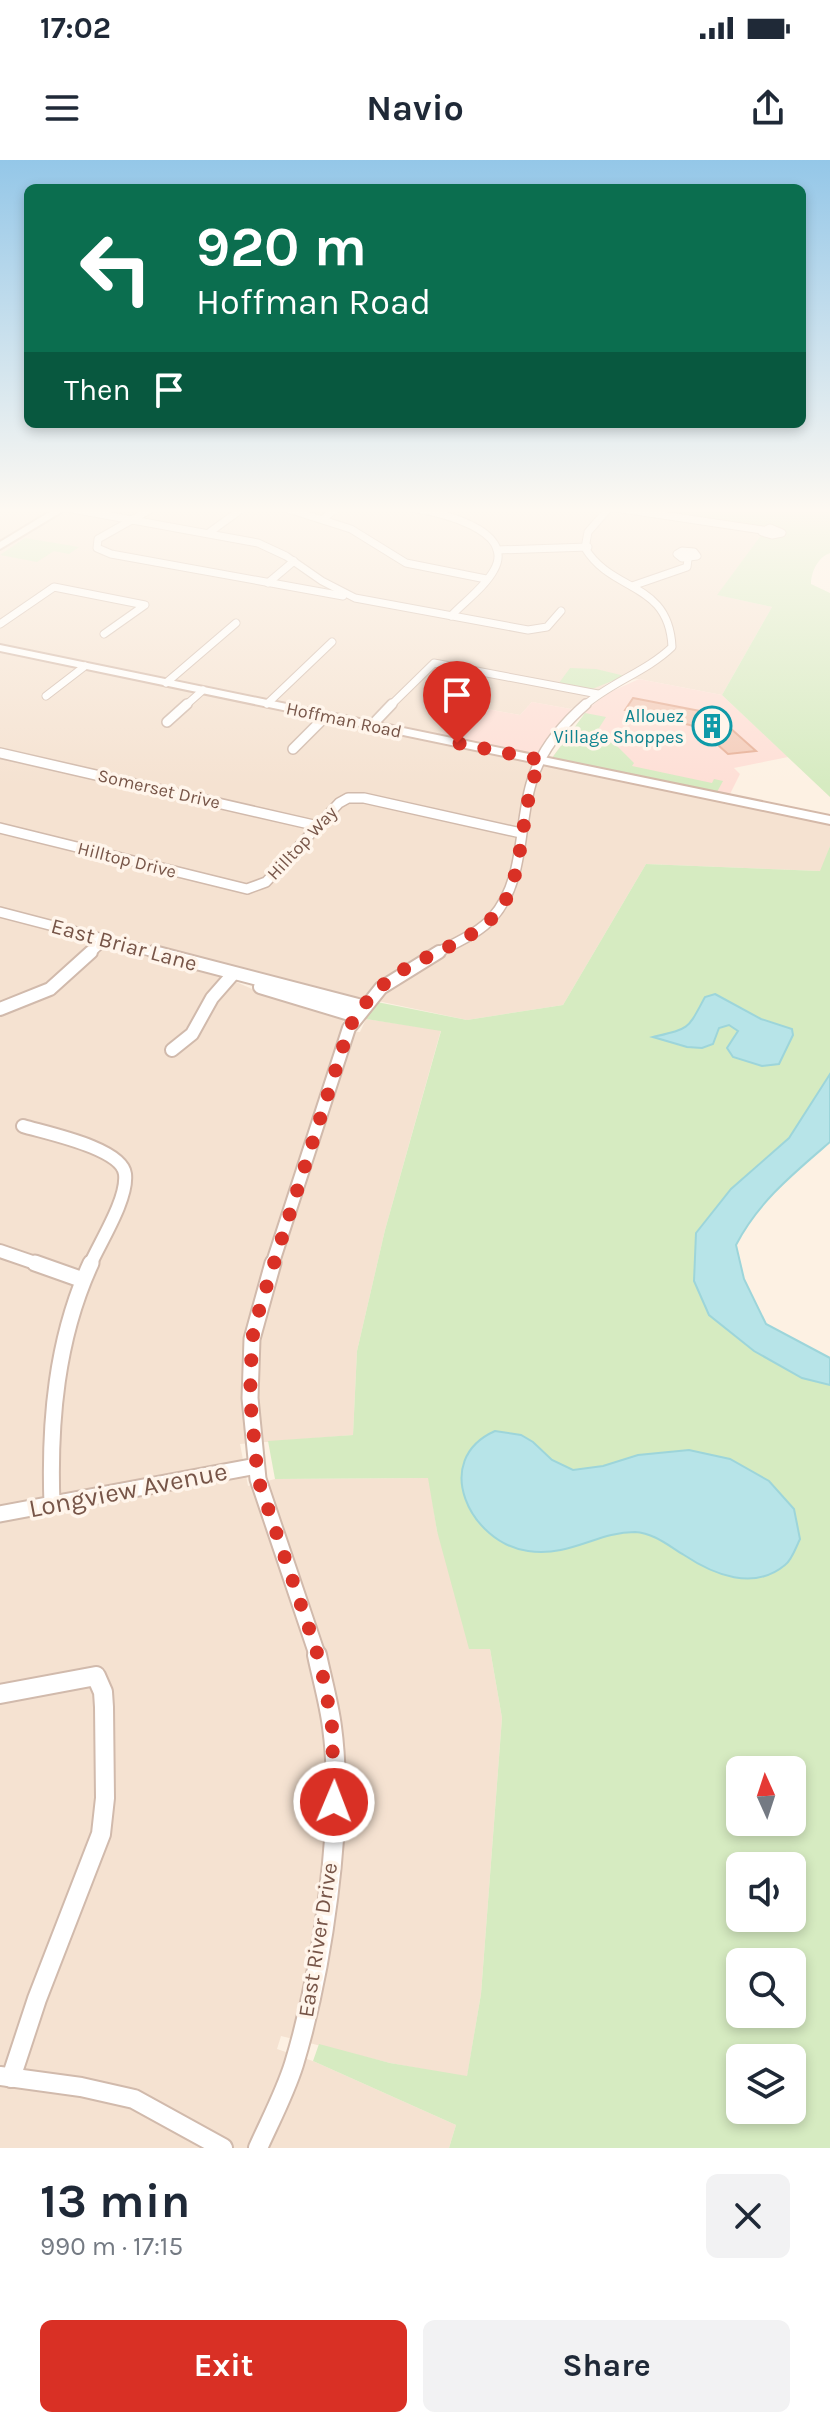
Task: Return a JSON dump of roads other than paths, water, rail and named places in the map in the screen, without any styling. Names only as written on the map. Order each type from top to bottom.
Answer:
[{"type":"street","points":[[0,624],[34,601]]},
{"type":"street","points":[[104,634],[145,605],[124,601]]},
{"type":"street","points":[[370,601],[538,630],[547,627],[561,611]]},
{"type":"street","points":[[451,616],[465,601]]},
{"type":"street","name":"East River Drive","points":[[258,2148],[293,2067],[313,1991],[332,1853],[335,1777],[332,1727],[316,1649],[256,1466],[250,1398],[252,1339],[275,1256],[349,1028],[359,1011],[390,979],[490,920],[505,902],[541,760],[571,718],[598,694],[648,669],[672,647],[673,626],[664,607],[655,601]]},
{"type":"street","points":[[166,683],[236,623]]},
{"type":"street","points":[[267,704],[332,642]]},
{"type":"street","name":"Hoffman Road","points":[[0,648],[830,820]]},
{"type":"street","points":[[372,725],[434,663],[598,694]]},
{"type":"street","points":[[46,696],[85,666]]},
{"type":"street","points":[[167,722],[203,690]]},
{"type":"street","points":[[293,749],[326,716]]},
{"type":"street","name":"Somerset Drive","points":[[0,753],[318,826]]},
{"type":"street","name":"Hilltop Way","points":[[255,888],[266,882],[339,803],[348,798],[364,798],[521,833]]},
{"type":"street","name":"Hilltop Drive","points":[[0,828],[240,887],[255,888]]},
{"type":"street","name":"East Briar Lane","points":[[0,912],[248,978],[271,992],[359,1011]]},
{"type":"street","points":[[0,1009],[50,989],[104,940]]},
{"type":"street","points":[[172,1050],[192,1034],[212,998],[233,974]]},
{"type":"street","points":[[23,1126],[110,1153],[125,1170],[123,1187],[83,1280],[55,1388],[49,1472],[52,1505]]},
{"type":"street","points":[[0,1251],[83,1280]]},
{"type":"street","name":"Longview Avenue","points":[[0,1514],[256,1466]]},
{"type":"street","points":[[0,1694],[96,1676],[103,1692],[104,1707],[105,1798],[101,1834],[6,2077],[81,2087],[134,2099],[223,2148]]},
{"type":"water","points":[[715,994],[761,1019],[792,1029],[793,1035],[779,1064],[762,1066],[733,1057],[727,1048],[738,1031],[729,1025],[719,1028],[713,1044],[702,1048],[653,1037],[686,1026],[705,997]]},
{"type":"water","points":[[830,1074],[830,1142],[766,1202],[736,1245],[744,1279],[766,1324],[830,1358],[830,1385],[802,1378],[754,1351],[709,1315],[694,1281],[696,1233],[731,1189],[789,1138]]},
{"type":"water","points":[[495,1431],[521,1435],[552,1460],[573,1470],[603,1466],[638,1455],[689,1450],[730,1459],[769,1481],[794,1509],[800,1539],[785,1565],[773,1573],[747,1579],[708,1569],[661,1540],[635,1532],[608,1536],[558,1551],[528,1551],[507,1545],[489,1533],[475,1517],[465,1499],[462,1480],[465,1461],[475,1444]]},
{"type":"place","name":"Allouez Village Shoppes","points":[[712,726]]}]
